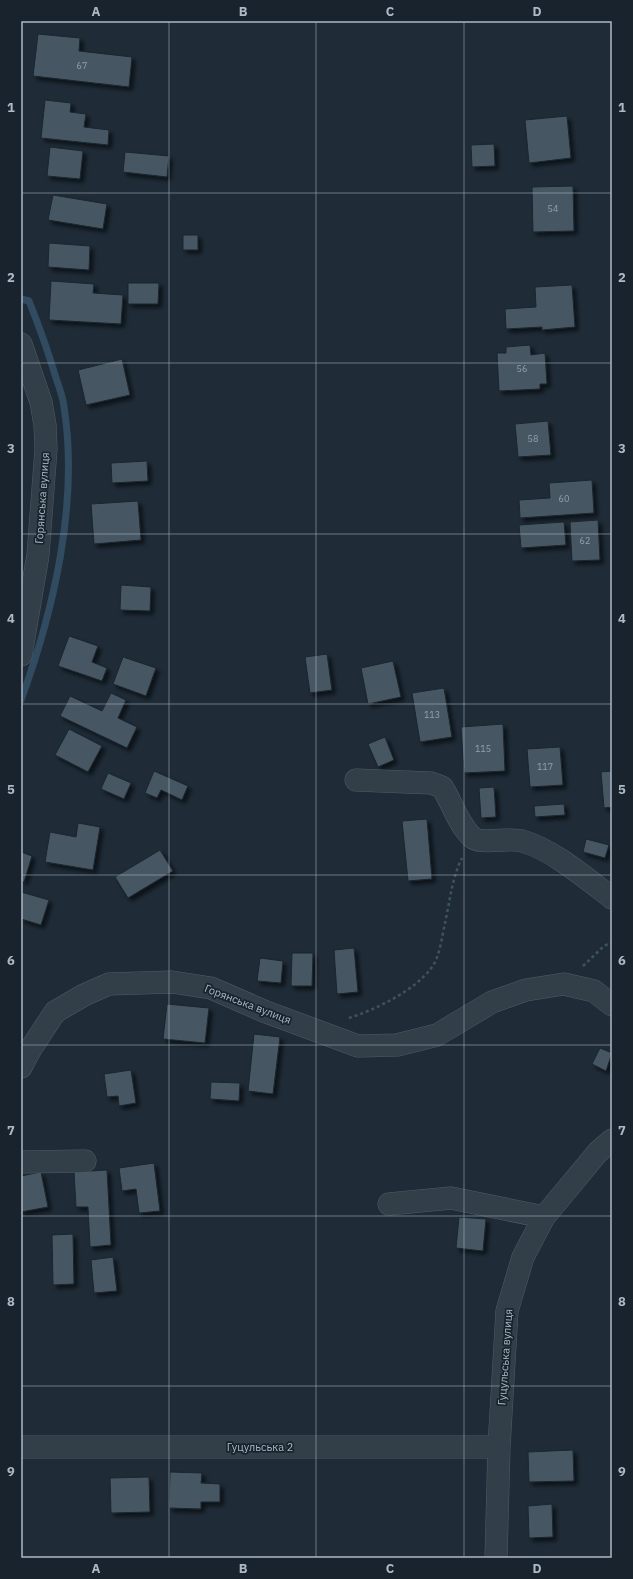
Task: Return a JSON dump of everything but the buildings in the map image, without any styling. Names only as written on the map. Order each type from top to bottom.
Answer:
[{"type":"street","name":"Горянська вулиця","points":[[21,344],[41,402],[45,425],[46,449],[38,555],[21,655]]},
{"type":"street","points":[[356,780],[431,783],[442,787],[464,827],[472,838],[479,840],[520,840],[539,846],[612,898]]},
{"type":"street","name":"Горянська вулиця","points":[[21,1067],[30,1050],[55,1012],[84,995],[110,984],[172,982],[211,988],[266,1012],[297,1022],[358,1046],[397,1045],[437,1035],[492,1002],[526,990],[564,984]]},
{"type":"street","points":[[564,984],[594,991],[612,1005]]},
{"type":"street","name":"Гуцульська вулиця","points":[[496,1558],[499,1447],[507,1311],[523,1257],[544,1217],[598,1152],[612,1140]]},
{"type":"street","points":[[21,1162],[85,1161]]},
{"type":"street","points":[[389,1204],[451,1198],[544,1217]]},
{"type":"street","name":"Гуцульська 2","points":[[21,1447],[499,1447]]},
{"type":"path","points":[[323,1032],[342,1021],[374,1011],[412,986],[433,967],[439,949],[456,869],[472,838]]},
{"type":"path","points":[[564,984],[604,946],[612,942]]},
{"type":"waterway","points":[[21,299],[29,301],[47,348],[62,396],[68,443],[66,518],[60,555],[44,630],[21,700]]}]
